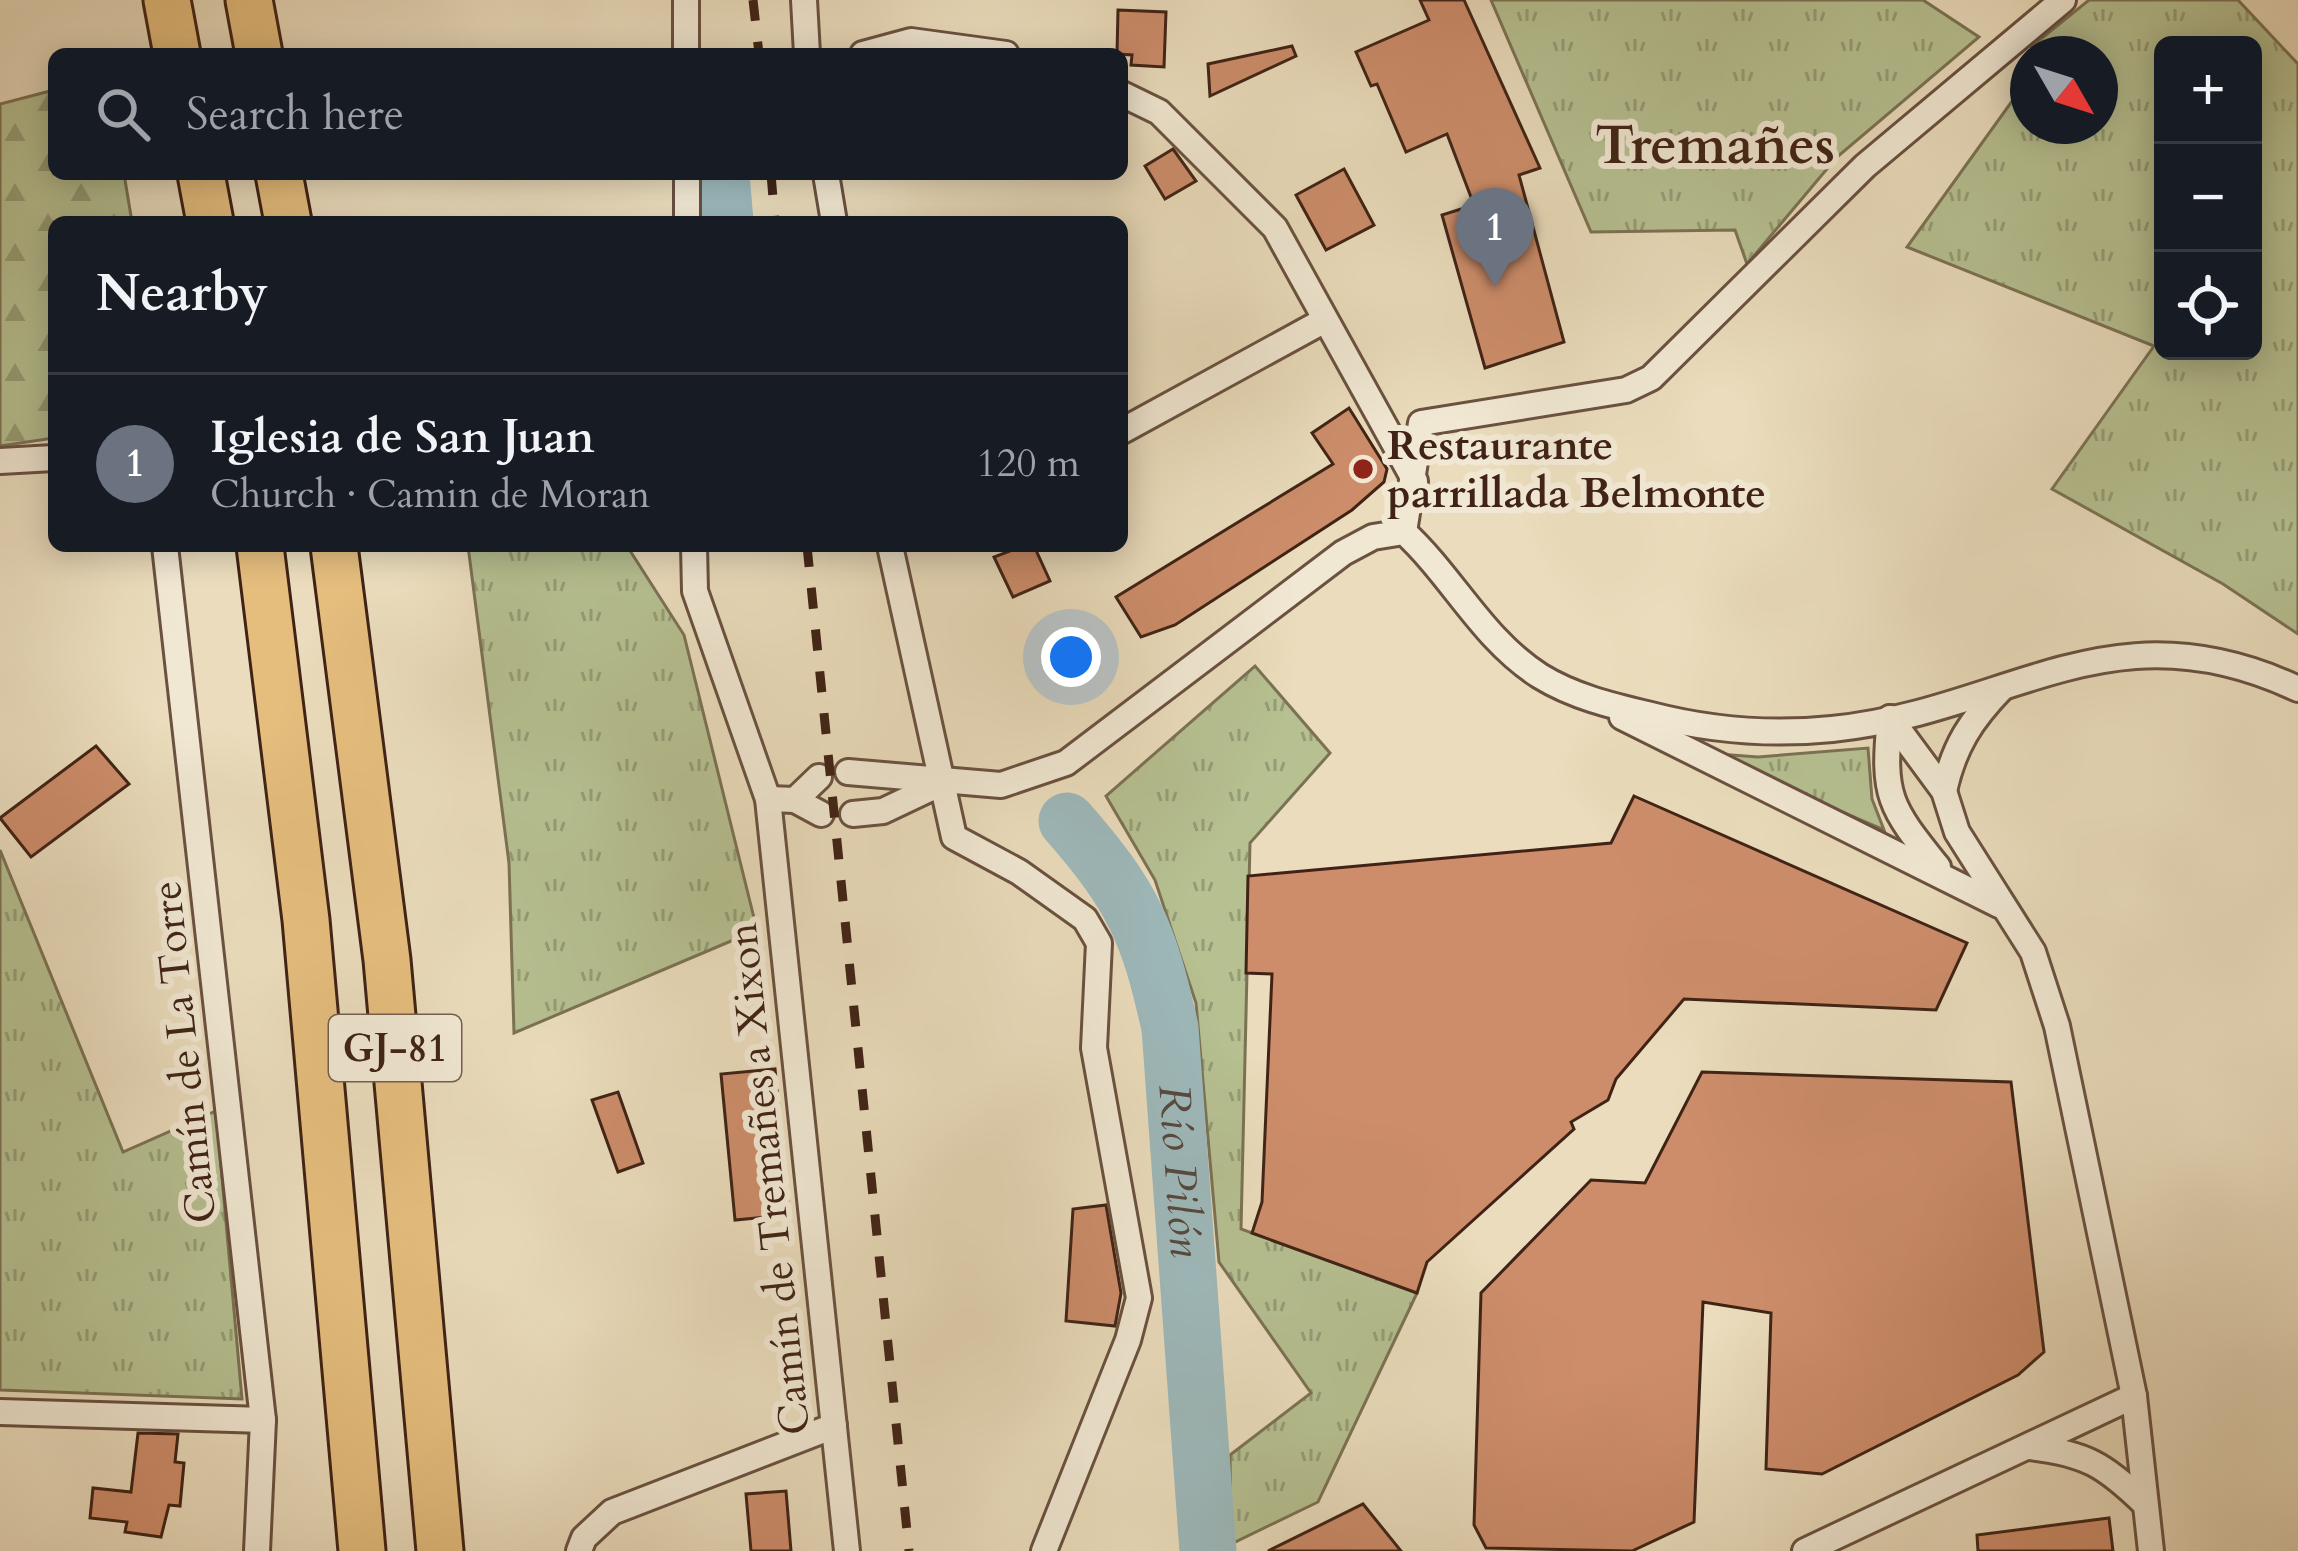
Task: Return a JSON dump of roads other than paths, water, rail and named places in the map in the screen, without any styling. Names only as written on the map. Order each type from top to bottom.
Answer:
[{"type":"highway","points":[[167,0],[177,48]]},
{"type":"highway","points":[[249,0],[258,48]]},
{"type":"highway","points":[[202,180],[209,216]]},
{"type":"highway","points":[[280,180],[287,216]]},
{"type":"highway","name":"GJ-81","points":[[261,552],[306,920],[362,1551]]},
{"type":"highway","name":"GJ-81","points":[[335,552],[388,960],[440,1551]]},
{"type":"street","points":[[686,0],[686,48]]},
{"type":"street","points":[[1404,532],[1421,423],[1626,390],[1651,377],[1865,166],[2063,0]]},
{"type":"street","points":[[804,2],[806,48]]},
{"type":"street","points":[[885,48],[910,41],[962,48]]},
{"type":"street","points":[[1128,97],[1159,112],[1275,228],[1414,481]]},
{"type":"street","points":[[687,180],[687,216]]},
{"type":"street","points":[[827,180],[833,216]]},
{"type":"street","points":[[1128,428],[1325,320]]},
{"type":"street","points":[[0,461],[48,458]]},
{"type":"street","points":[[1404,532],[1494,641],[1542,677],[1682,751],[1942,872],[2007,909]]},
{"type":"street","points":[[848,772],[1001,785],[1066,763],[1343,554],[1373,537],[1404,532]]},
{"type":"street","name":"Camín de La Torre","points":[[166,552],[262,1420],[257,1551]]},
{"type":"street","name":"Camín de Tremañes a Xixon","points":[[694,552],[695,591],[768,799],[848,1551]]},
{"type":"street","points":[[891,552],[954,837],[1019,872],[1085,919],[1099,943],[1094,1048],[1139,1298],[1128,1340],[1044,1551]]},
{"type":"street","points":[[1594,701],[1714,727],[1833,729],[1890,718],[2068,664],[2132,655],[2188,656],[2255,669],[2298,689]]},
{"type":"street","points":[[1944,790],[1953,753],[1970,722],[2004,686]]},
{"type":"street","points":[[1890,718],[1944,790],[1957,832],[2033,952],[2057,1026],[2134,1396],[2150,1551]]},
{"type":"street","points":[[1890,718],[1886,762],[1891,807],[1942,872]]},
{"type":"street","points":[[795,800],[819,777]]},
{"type":"street","points":[[854,814],[883,812],[942,783]]},
{"type":"street","points":[[768,799],[795,800],[821,814]]},
{"type":"street","points":[[1805,1551],[2134,1396]]},
{"type":"street","points":[[0,1412],[262,1420]]},
{"type":"street","points":[[579,1551],[584,1538],[612,1512],[835,1426]]},
{"type":"street","points":[[2027,1447],[2077,1452],[2113,1473],[2146,1504]]},
{"type":"waterway","name":"Río Pilón","points":[[722,180],[724,216]]},
{"type":"waterway","name":"Río Pilón","points":[[1067,821],[1108,871],[1135,917],[1170,1028],[1208,1551]]},
{"type":"railway","points":[[753,0],[758,48]]},
{"type":"railway","points":[[772,180],[774,216]]},
{"type":"railway","points":[[808,552],[909,1551]]},
{"type":"place","name":"Iglesia de San Juan","points":[[1495,287]]},
{"type":"place","name":"Restaurante parrillada Belmonte","points":[[1363,469]]},
{"type":"district","name":"Tremañes","points":[[1715,146]]}]
